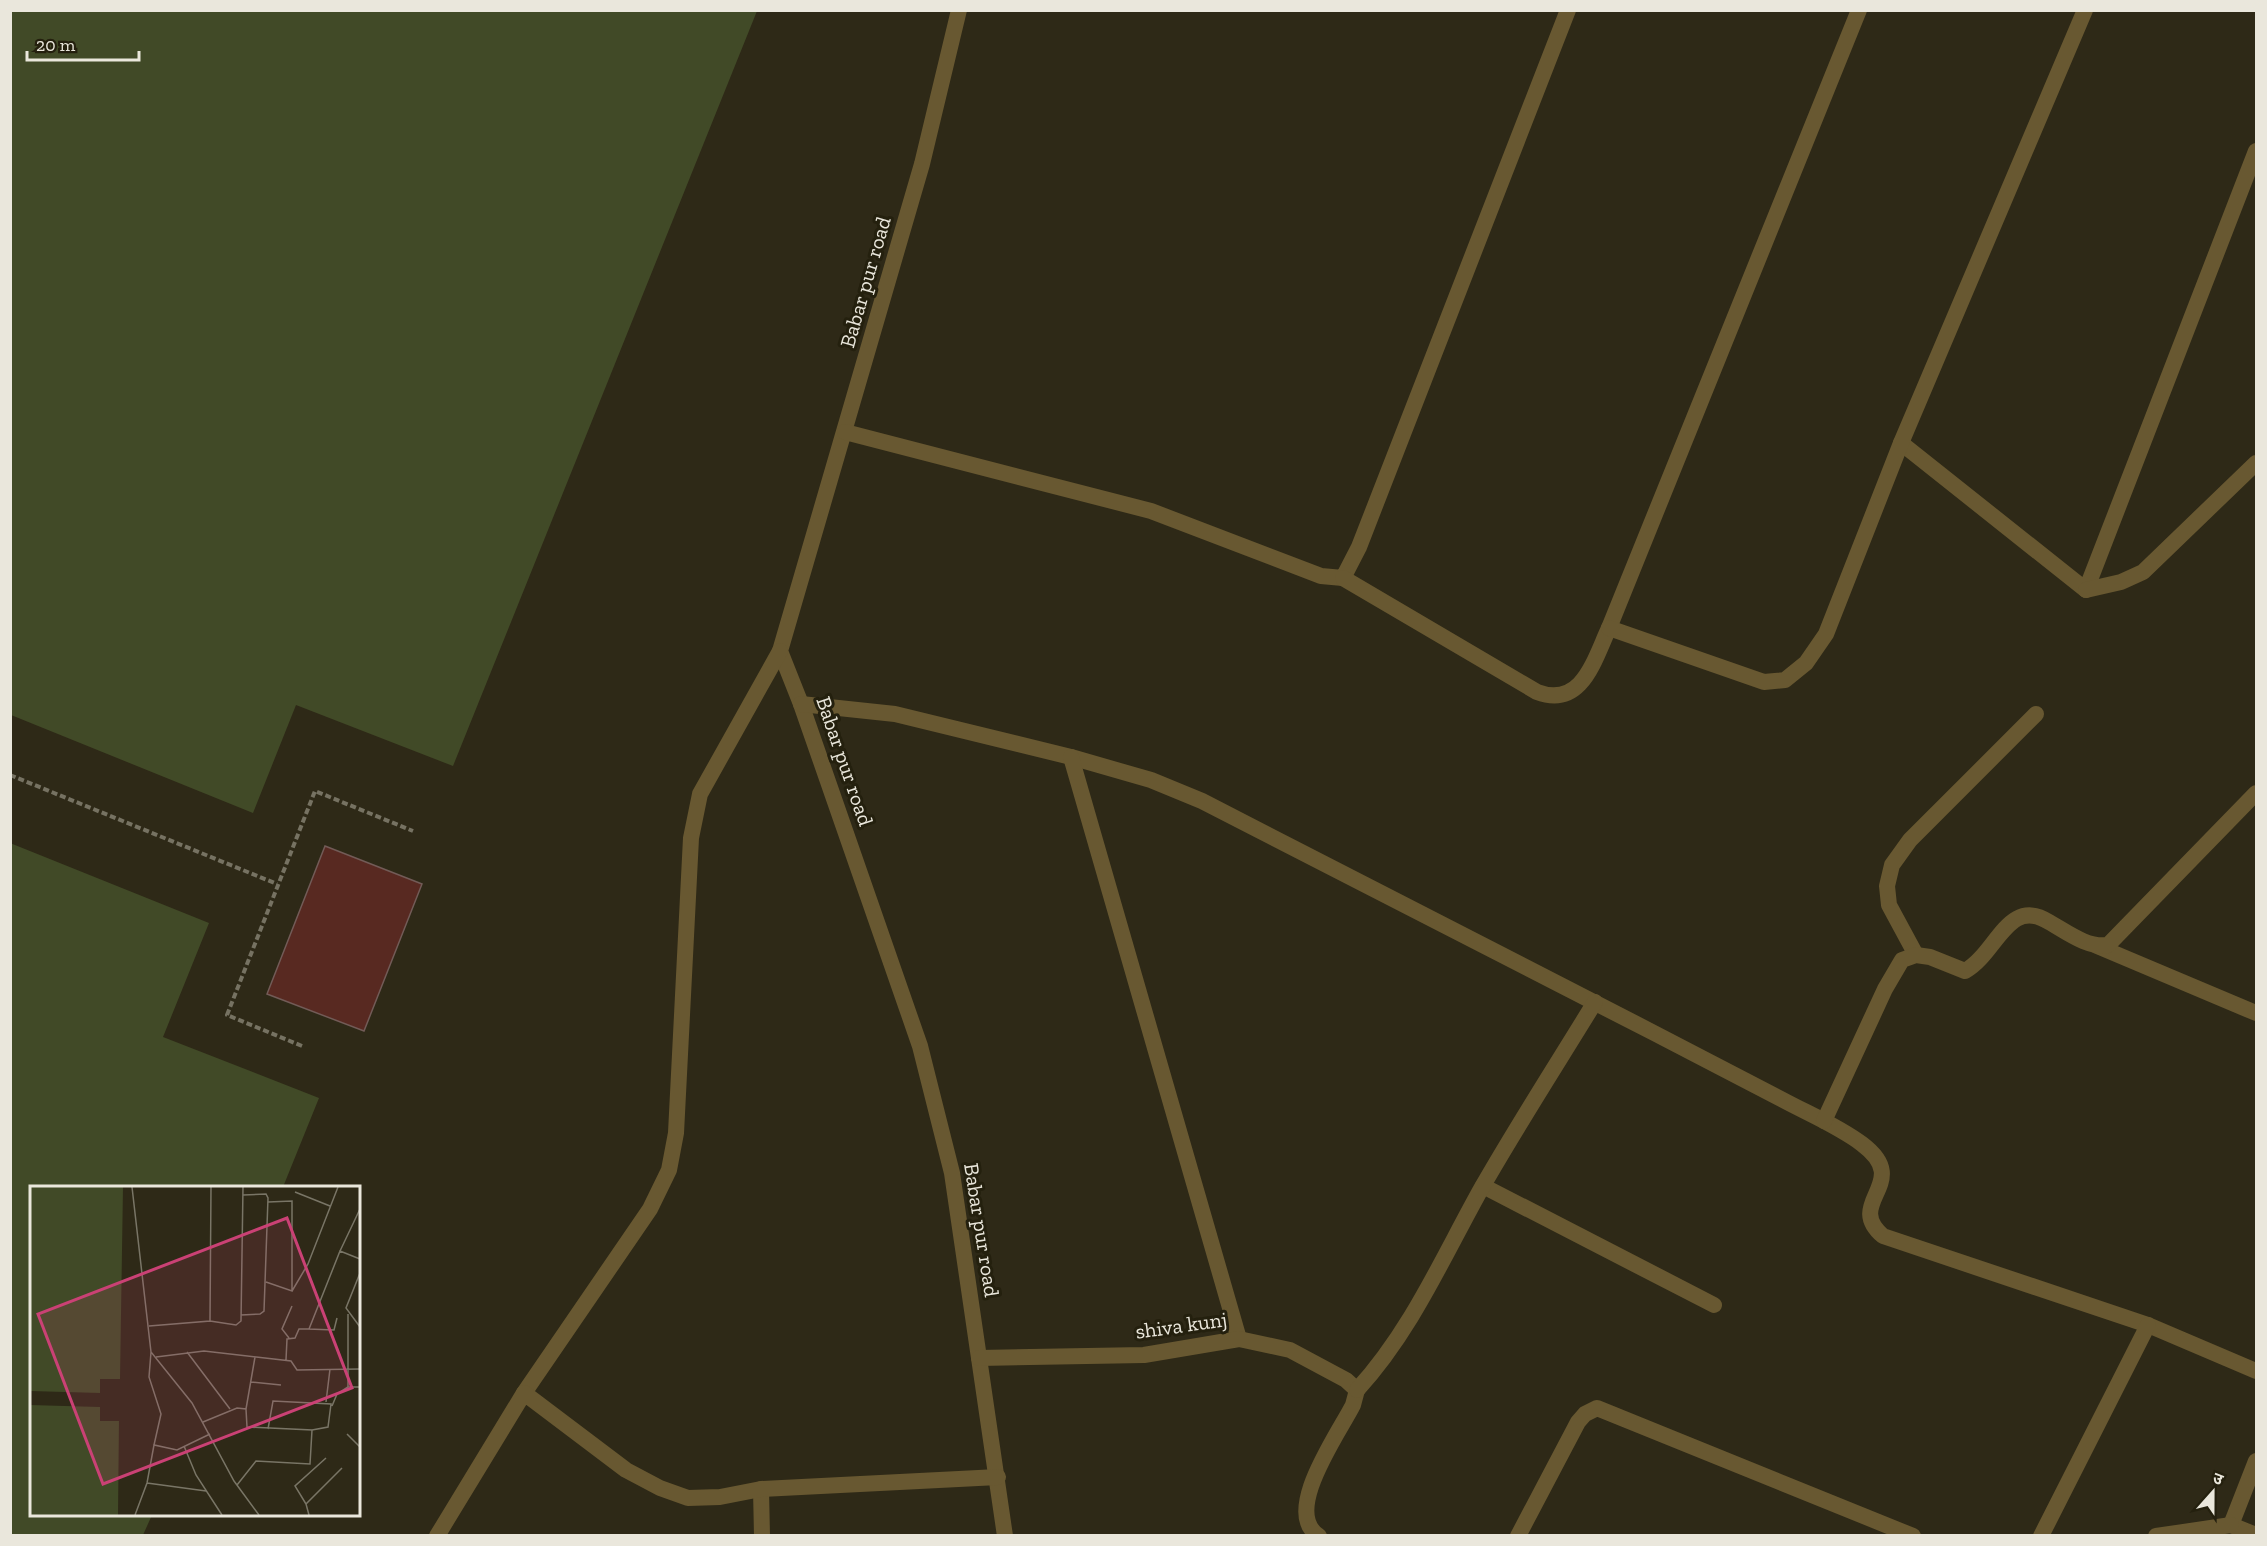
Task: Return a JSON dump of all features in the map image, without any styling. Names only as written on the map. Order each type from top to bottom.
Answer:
[{"type":"street","name":"Babar pur road","points":[[959,10],[922,165],[780,651],[801,704],[920,1046],[952,1173],[1005,1536]]},
{"type":"street","points":[[1342,578],[1359,547],[1568,10]]},
{"type":"street","points":[[844,432],[1151,511],[1321,576],[1342,578],[1537,692],[1553,698],[1566,694],[1588,674],[1609,627],[1859,10]]},
{"type":"street","points":[[1609,627],[1764,682],[1785,680],[1806,663],[1826,634],[1901,442],[2085,10]]},
{"type":"street","points":[[2086,590],[2256,151]]},
{"type":"street","points":[[1901,442],[2086,590]]},
{"type":"street","points":[[2086,590],[2121,582],[2143,572],[2256,463]]},
{"type":"street","points":[[437,1536],[524,1394],[650,1209],[669,1170],[676,1133],[691,838],[700,794],[780,651]]},
{"type":"street","points":[[801,704],[895,714],[1071,757],[1151,780],[1202,801],[1595,1002],[1862,1144],[1880,1160],[1884,1171],[1869,1213],[1873,1227],[1883,1236],[2148,1325],[2256,1371]]},
{"type":"street","points":[[1916,955],[1889,905],[1887,886],[1892,865],[1911,840],[2036,714]]},
{"type":"street","points":[[1071,757],[1239,1339]]},
{"type":"street","points":[[2097,946],[2108,945],[2117,937],[2256,793]]},
{"type":"street","points":[[1824,1122],[1885,989],[1902,960],[1916,955],[1929,957],[1965,971],[1982,958],[2016,917],[2026,913],[2039,914],[2097,946],[2256,1013]]},
{"type":"street","points":[[1319,1536],[1304,1516],[1307,1492],[1353,1405],[1357,1390],[1386,1358],[1404,1330],[1483,1186],[1595,1002]]},
{"type":"street","points":[[1483,1186],[1714,1305]]},
{"type":"street","points":[[2041,1536],[2148,1325]]},
{"type":"street","name":"shiva kunj","points":[[979,1358],[1144,1355],[1239,1339],[1290,1350],[1347,1380],[1357,1390]]},
{"type":"street","points":[[524,1394],[626,1470],[660,1488],[688,1498],[720,1497],[762,1489],[998,1477]]},
{"type":"street","points":[[1518,1536],[1578,1422],[1585,1414],[1597,1408],[1913,1536]]},
{"type":"street","points":[[2231,1525],[2256,1461]]},
{"type":"street","points":[[762,1489],[762,1536]]},
{"type":"street","points":[[2156,1536],[2231,1525],[2256,1535]]},
{"type":"path","points":[[10,775],[277,884]]},
{"type":"path","points":[[302,1046],[227,1015],[315,791],[413,831]]},
{"type":"green space","points":[[10,11],[757,11],[453,766],[296,705],[253,813],[11,715]]},
{"type":"green space","points":[[10,843],[209,923],[163,1037],[319,1098],[283,1186],[30,1186],[30,1516],[152,1516],[143,1535],[11,1535]]},
{"type":"building","points":[[325,846],[422,884],[364,1031],[267,994]]}]
